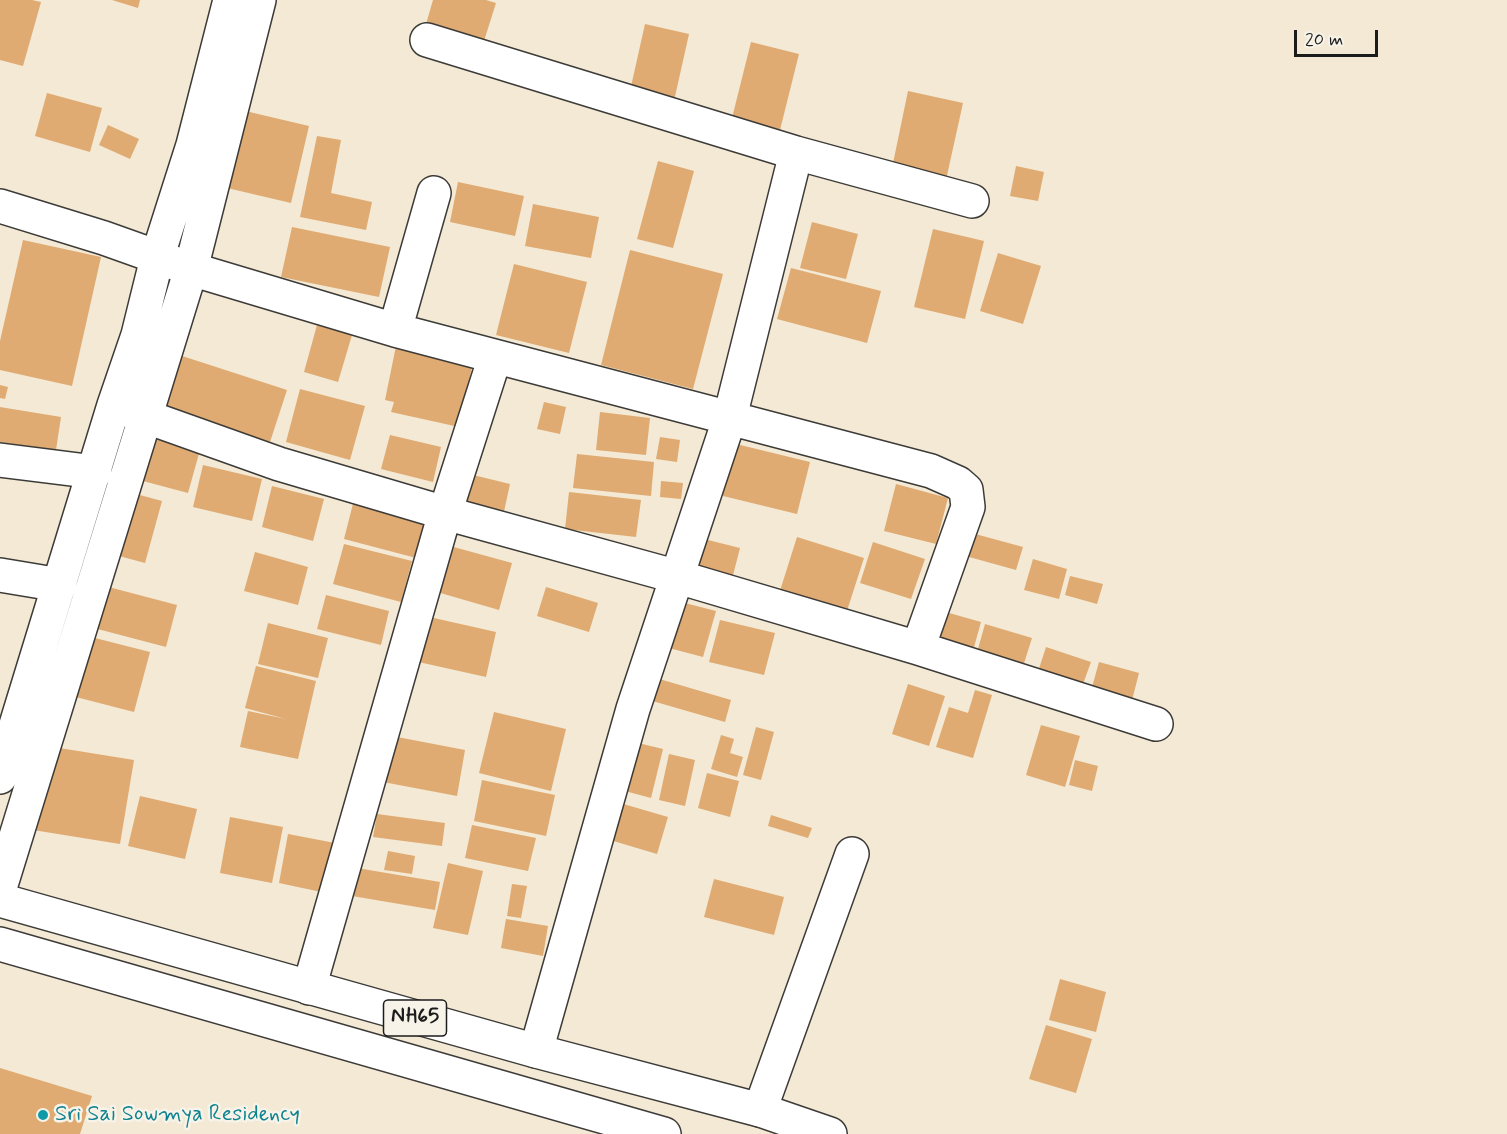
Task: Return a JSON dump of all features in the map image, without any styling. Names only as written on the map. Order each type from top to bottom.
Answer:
[{"type":"main road","points":[[0,777],[114,405],[138,335],[157,258],[194,145],[230,0]]},
{"type":"main road","points":[[0,888],[191,269],[259,0]]},
{"type":"main road","points":[[427,40],[796,153],[972,201]]},
{"type":"main road","points":[[536,1052],[633,709],[729,417],[796,153]]},
{"type":"main road","points":[[395,330],[434,193]]},
{"type":"main road","points":[[0,206],[104,238],[191,269],[395,330],[931,471],[958,483],[966,490],[968,507],[918,648]]},
{"type":"main road","points":[[309,988],[446,513],[495,357]]},
{"type":"main road","points":[[114,405],[279,464],[678,577],[918,648],[1156,724]]},
{"type":"main road","points":[[0,459],[95,472]]},
{"type":"main road","points":[[0,575],[60,585]]},
{"type":"main road","points":[[760,1110],[852,854]]},
{"type":"main road","name":"NH65","points":[[0,900],[536,1052],[760,1110],[830,1134]]},
{"type":"main road","name":"NH65","points":[[0,944],[664,1134]]},
{"type":"building","points":[[0,0],[41,2],[23,66],[0,60]]},
{"type":"building","points":[[112,0],[140,0],[138,8]]},
{"type":"building","points":[[433,0],[486,0],[496,3],[484,41],[426,24]]},
{"type":"building","points":[[645,24],[689,34],[674,101],[630,91]]},
{"type":"building","points":[[751,42],[799,54],[779,134],[731,122]]},
{"type":"building","points":[[908,91],[963,103],[946,180],[892,168]]},
{"type":"building","points":[[47,93],[102,108],[90,152],[35,136]]},
{"type":"building","points":[[241,110],[309,126],[291,203],[223,187]]},
{"type":"building","points":[[108,125],[139,139],[130,159],[99,145]]},
{"type":"building","points":[[317,136],[341,140],[331,193],[372,202],[366,230],[300,217]]},
{"type":"building","points":[[658,161],[694,171],[673,248],[637,239]]},
{"type":"building","points":[[1016,166],[1044,172],[1038,201],[1010,196]]},
{"type":"building","points":[[458,182],[524,196],[515,236],[450,222]]},
{"type":"building","points":[[533,204],[599,217],[591,258],[525,246]]},
{"type":"building","points":[[812,222],[858,234],[846,279],[800,268]]},
{"type":"building","points":[[292,227],[390,247],[379,297],[281,277]]},
{"type":"building","points":[[933,229],[984,241],[965,319],[914,307]]},
{"type":"building","points":[[23,240],[101,257],[72,386],[0,370],[0,341]]},
{"type":"building","points":[[630,250],[723,274],[693,389],[601,365]]},
{"type":"building","points":[[998,253],[1041,266],[1023,324],[980,311]]},
{"type":"building","points":[[514,264],[587,282],[569,353],[496,335]]},
{"type":"building","points":[[791,268],[881,291],[867,343],[777,319]]},
{"type":"building","points":[[317,325],[352,335],[338,382],[304,372]]},
{"type":"building","points":[[396,346],[473,362],[459,427],[391,412],[394,402],[385,400]]},
{"type":"building","points":[[176,354],[287,390],[270,442],[159,407]]},
{"type":"building","points":[[0,385],[8,387],[5,399],[0,398]]},
{"type":"building","points":[[300,389],[365,406],[350,460],[286,442]]},
{"type":"building","points":[[544,402],[566,407],[560,434],[537,429]]},
{"type":"building","points":[[0,407],[61,417],[56,450],[0,442]]},
{"type":"building","points":[[600,412],[650,418],[646,455],[596,450]]},
{"type":"building","points":[[390,435],[441,447],[433,482],[381,469]]},
{"type":"building","points":[[155,437],[200,450],[188,493],[143,481]]},
{"type":"building","points":[[660,437],[680,440],[677,462],[656,459]]},
{"type":"building","points":[[732,443],[810,462],[797,514],[719,495]]},
{"type":"building","points":[[577,454],[654,462],[651,496],[573,488]]},
{"type":"building","points":[[203,465],[262,479],[252,521],[193,507]]},
{"type":"building","points":[[465,473],[510,484],[503,516],[457,505]]},
{"type":"building","points":[[661,481],[683,483],[681,499],[660,497]]},
{"type":"building","points":[[896,484],[948,498],[936,544],[884,531]]},
{"type":"building","points":[[272,486],[324,499],[313,541],[262,527]]},
{"type":"building","points":[[125,491],[162,501],[145,563],[108,553]]},
{"type":"building","points":[[356,492],[432,512],[420,559],[344,539]]},
{"type":"building","points":[[569,492],[641,500],[636,537],[565,529]]},
{"type":"building","points":[[968,532],[1023,547],[1016,570],[962,555]]},
{"type":"building","points":[[797,537],[864,558],[845,617],[778,597]]},
{"type":"building","points":[[700,538],[740,548],[731,583],[691,572]]},
{"type":"building","points":[[873,542],[925,559],[911,599],[860,583]]},
{"type":"building","points":[[344,544],[412,561],[401,602],[333,584]]},
{"type":"building","points":[[450,546],[512,563],[499,610],[437,592]]},
{"type":"building","points":[[255,552],[308,567],[298,605],[244,591]]},
{"type":"building","points":[[1033,559],[1067,569],[1059,599],[1024,590]]},
{"type":"building","points":[[1070,576],[1103,584],[1097,604],[1065,595]]},
{"type":"building","points":[[101,585],[177,605],[166,647],[90,627]]},
{"type":"building","points":[[546,587],[598,603],[589,632],[537,616]]},
{"type":"building","points":[[326,595],[389,611],[381,645],[317,629]]},
{"type":"building","points":[[677,601],[716,611],[703,657],[665,647]]},
{"type":"building","points":[[935,609],[981,622],[971,658],[925,646]]},
{"type":"building","points":[[425,616],[496,632],[486,677],[414,661]]},
{"type":"building","points":[[720,620],[775,633],[764,675],[709,662]]},
{"type":"building","points":[[268,623],[328,638],[318,678],[258,664]]},
{"type":"building","points":[[985,624],[1032,638],[1020,676],[974,663]]},
{"type":"building","points":[[87,636],[150,652],[134,712],[72,696]]},
{"type":"building","points":[[1046,647],[1091,662],[1079,695],[1035,681]]},
{"type":"building","points":[[1099,662],[1139,673],[1130,708],[1089,698]]},
{"type":"building","points":[[256,666],[316,681],[298,759],[240,747],[248,711],[286,719],[245,708]]},
{"type":"building","points":[[656,678],[731,700],[725,722],[649,700]]},
{"type":"building","points":[[908,684],[945,696],[929,746],[892,734]]},
{"type":"building","points":[[975,690],[992,695],[973,758],[936,747],[949,707],[968,713]]},
{"type":"building","points":[[494,712],[566,729],[551,791],[479,773]]},
{"type":"building","points":[[1041,725],[1080,736],[1065,787],[1026,775]]},
{"type":"building","points":[[756,727],[774,732],[761,780],[743,775]]},
{"type":"building","points":[[721,735],[734,739],[730,753],[743,757],[737,777],[711,769]]},
{"type":"building","points":[[392,736],[465,750],[457,796],[383,782]]},
{"type":"building","points":[[634,742],[663,749],[651,798],[621,790]]},
{"type":"building","points":[[47,746],[134,760],[120,844],[33,830]]},
{"type":"building","points":[[669,754],[695,760],[685,806],[659,800]]},
{"type":"building","points":[[1075,760],[1098,766],[1092,791],[1069,785]]},
{"type":"building","points":[[707,773],[739,781],[730,817],[698,808]]},
{"type":"building","points":[[482,780],[555,795],[546,836],[474,821]]},
{"type":"building","points":[[140,796],[197,809],[185,859],[128,846]]},
{"type":"building","points":[[620,803],[668,817],[657,854],[610,840]]},
{"type":"building","points":[[377,814],[445,823],[442,846],[373,837]]},
{"type":"building","points":[[771,815],[812,828],[808,838],[768,826]]},
{"type":"building","points":[[230,817],[283,827],[272,883],[220,873]]},
{"type":"building","points":[[472,825],[536,838],[528,871],[465,858]]},
{"type":"building","points":[[288,834],[335,843],[326,893],[279,883]]},
{"type":"building","points":[[388,851],[415,856],[412,874],[384,870]]},
{"type":"building","points":[[448,863],[483,871],[468,935],[433,928]]},
{"type":"building","points":[[357,868],[440,882],[435,910],[352,896]]},
{"type":"building","points":[[714,879],[784,897],[774,935],[704,917]]},
{"type":"building","points":[[512,884],[527,886],[521,918],[507,916]]},
{"type":"building","points":[[506,919],[548,926],[543,956],[501,948]]},
{"type":"building","points":[[1060,979],[1106,992],[1096,1032],[1049,1020]]},
{"type":"building","points":[[1046,1025],[1092,1039],[1076,1093],[1029,1079]]},
{"type":"building","name":"Sri Sai Sowmya Residency","points":[[0,1068],[92,1096],[80,1134],[0,1134]]},
{"type":"place","name":"Sri Sai Sowmya Residency","points":[[43,1115]]}]
